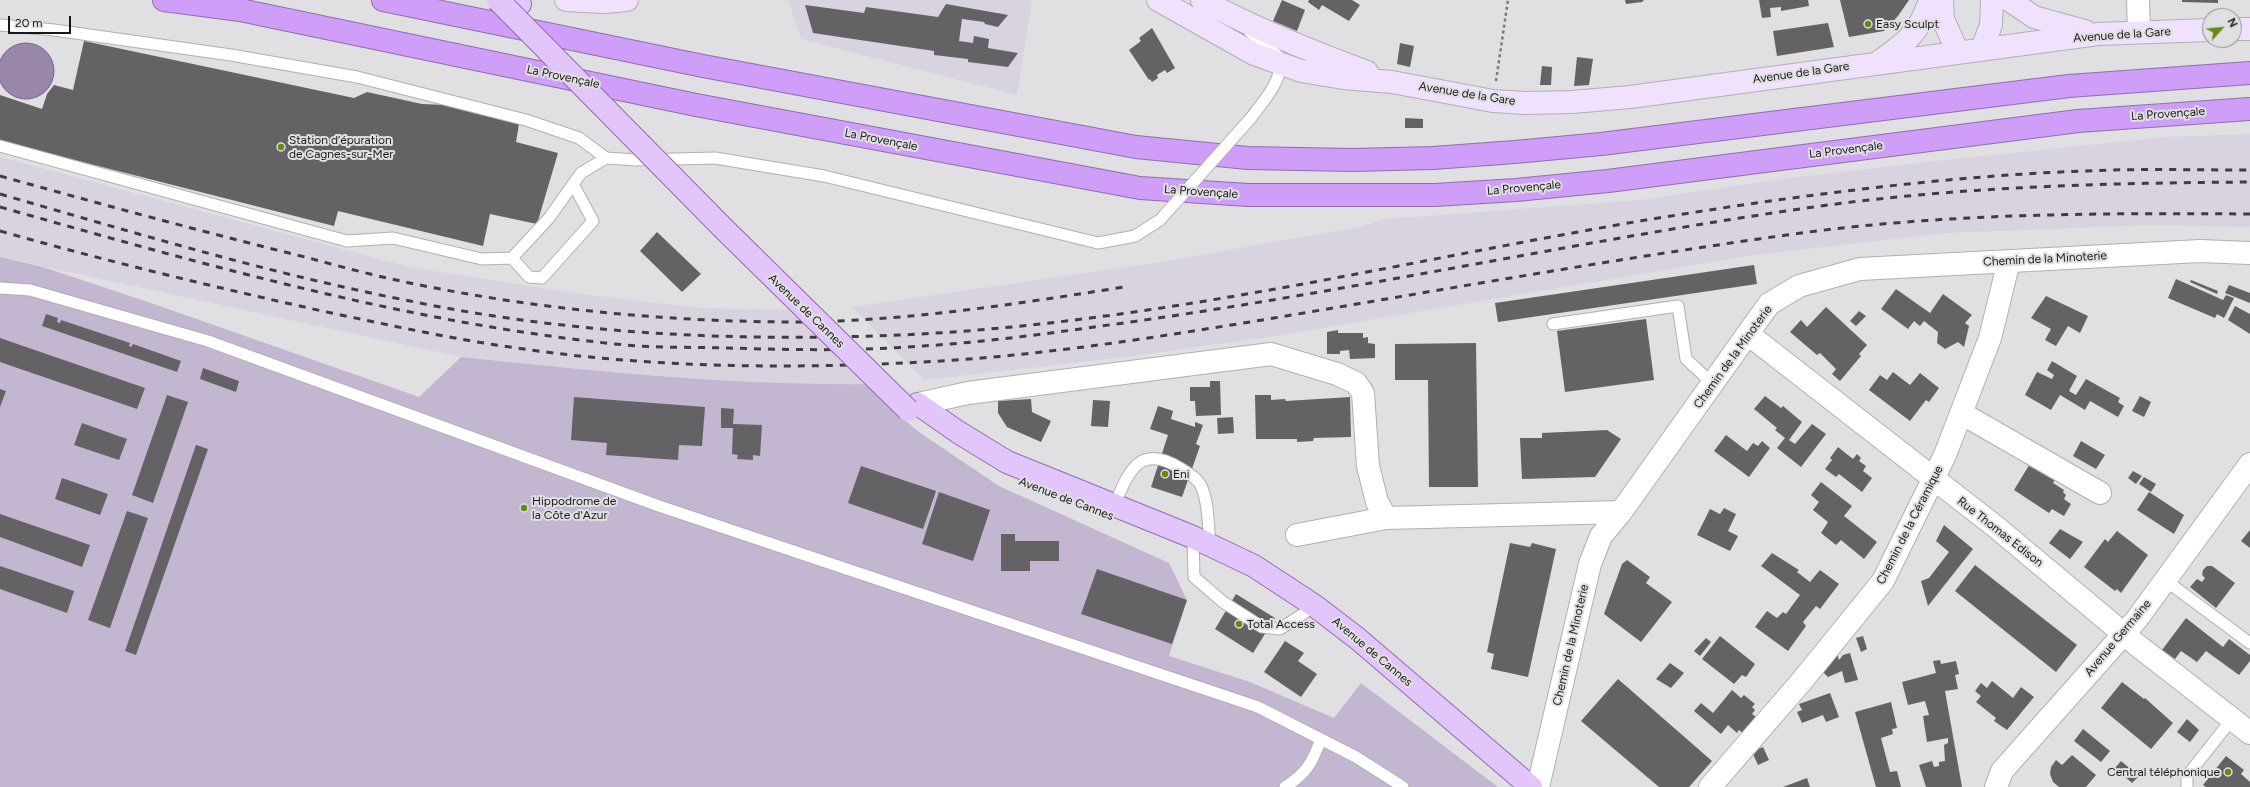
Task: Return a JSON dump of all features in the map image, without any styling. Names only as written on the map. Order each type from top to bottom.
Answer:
[{"type":"highway","name":"La Provençale","points":[[164,0],[240,10],[696,105],[1132,186],[1248,195],[1435,195],[1516,190],[1608,181],[2078,121],[2250,109]]},
{"type":"highway","points":[[383,0],[703,66],[1128,146],[1248,158],[1353,160],[1433,158],[1515,152],[1601,144],[2068,86],[2250,73]]},
{"type":"main road","name":"Avenue de Cannes","points":[[498,0],[792,297],[913,407],[1000,473],[1119,519],[1192,538]]},
{"type":"main road","points":[[566,0],[597,2],[627,0]]},
{"type":"main road","name":"Avenue de la Gare","points":[[1158,0],[1254,54],[1301,71],[1343,78],[1392,82],[1493,100],[1525,103],[1572,102],[1630,97],[2098,34],[2202,30]]},
{"type":"main road","name":"Avenue de la Gare","points":[[1202,0],[1228,14],[1297,46],[1392,82]]},
{"type":"main road","points":[[1877,63],[1908,41],[1917,28],[1930,0]]},
{"type":"main road","points":[[1942,0],[1943,19],[1958,52]]},
{"type":"main road","points":[[1982,50],[1991,24],[1992,0]]},
{"type":"main road","points":[[2009,0],[2034,17],[2098,34]]},
{"type":"main road","name":"Avenue de Cannes","points":[[518,1],[913,407],[1007,462],[1192,538],[1254,566],[1315,606],[1358,639],[1531,787]]},
{"type":"street","points":[[2138,0],[2139,32]]},
{"type":"street","name":"Chemin de la Minoterie","points":[[1538,787],[1590,564],[1601,536],[1621,512],[1769,304],[1799,286],[1860,269],[2200,251],[2250,253]]},
{"type":"street","name":"Chemin de la Céramique","points":[[1710,787],[1801,682],[1883,581],[1933,480],[1961,414],[1990,338],[2009,261]]},
{"type":"street","name":"Rue Thomas Edison","points":[[1748,334],[1933,480],[1996,527],[2124,633],[2250,733]]},
{"type":"street","points":[[913,407],[968,393],[1271,354],[1337,374],[1356,383],[1364,393],[1368,466],[1377,502],[1386,518]]},
{"type":"street","points":[[1961,414],[2100,493]]},
{"type":"street","name":"Avenue Germaine","points":[[1996,787],[2002,771],[2137,619],[2165,580],[2244,485],[2250,464]]},
{"type":"street","points":[[1297,535],[1386,518],[1621,512]]},
{"type":"lane","points":[[0,25],[54,30],[231,55],[357,77],[526,120],[579,138],[606,158],[636,160],[715,158],[808,174],[1098,243],[1135,236],[1160,220],[1250,119],[1270,93],[1278,76],[1281,64],[1279,58],[1269,47],[1228,14]]},
{"type":"lane","points":[[0,146],[347,241],[393,238],[482,259],[512,258],[549,218],[581,173],[606,158]]},
{"type":"lane","points":[[512,258],[529,277],[542,278],[593,221],[573,184]]},
{"type":"lane","points":[[0,288],[30,290],[208,341],[659,506],[1258,707],[1356,757],[1403,787]]},
{"type":"lane","points":[[1553,324],[1678,306],[1686,359],[1713,384]]},
{"type":"lane","points":[[1114,506],[1138,462],[1152,457],[1167,460],[1194,476],[1202,487],[1206,509],[1192,538],[1194,577],[1224,602],[1262,627],[1280,629],[1315,606]]},
{"type":"lane","points":[[2165,580],[2250,643]]},
{"type":"lane","points":[[2188,787],[2187,776],[2232,718]]},
{"type":"lane","points":[[1285,787],[1299,778],[1311,765],[1321,739]]},
{"type":"path","points":[[1493,100],[1508,0]]},
{"type":"shaded area","points":[[788,0],[1032,0],[1017,95],[801,39]]},
{"type":"shaded area","points":[[21,43],[31,43],[46,51],[52,60],[54,71],[52,82],[46,91],[31,99],[21,99],[10,94],[3,87],[-2,76],[-2,66],[3,55],[10,48]]},
{"type":"shaded area","points":[[2250,134],[2250,227],[2151,225],[1946,233],[1754,255],[1268,337],[1126,357],[924,380],[852,307],[1155,263],[1359,227],[1386,219],[1641,200],[1789,178],[1954,159],[2166,137]]},
{"type":"shaded area","points":[[0,157],[409,267],[580,294],[700,308],[797,310],[870,384],[804,385],[718,380],[595,371],[461,357],[0,257]]},
{"type":"shaded area","name":"Hippodrome de la Côte d'Azur","points":[[0,257],[43,267],[151,303],[419,397],[461,357],[716,380],[767,383],[870,384],[902,418],[919,432],[999,486],[1169,563],[1187,600],[1169,656],[1250,682],[1334,718],[1361,683],[1498,787],[0,787]]},
{"type":"building","points":[[1282,0],[1305,10],[1297,31],[1273,21]]},
{"type":"building","points":[[1309,0],[1352,0],[1360,5],[1349,21],[1322,5],[1319,10],[1308,2]]},
{"type":"building","points":[[1625,0],[1644,0],[1642,2],[1626,4]]},
{"type":"building","points":[[1759,0],[1808,0],[1809,6],[1781,11],[1781,7],[1770,8],[1771,17],[1762,18]]},
{"type":"building","name":"Easy Sculpt","points":[[1840,0],[1909,0],[1898,16],[1884,31],[1849,37]]},
{"type":"building","points":[[2182,0],[2218,0],[2218,3],[2182,2]]},
{"type":"building","points":[[946,4],[1008,15],[998,27],[985,24],[984,22],[962,19],[959,41],[973,43],[974,36],[989,39],[988,48],[1018,53],[1008,67],[968,62],[968,59],[934,55],[934,51],[813,33],[805,5],[864,13],[866,7],[938,17]]},
{"type":"building","points":[[1828,23],[1834,47],[1777,56],[1773,31]]},
{"type":"building","points":[[1152,28],[1175,68],[1167,73],[1165,70],[1157,75],[1158,78],[1152,82],[1150,79],[1149,80],[1129,50],[1141,41],[1139,38]]},
{"type":"building","name":"Station d’épuration de Cagnes-sur-Mer","points":[[84,41],[354,98],[367,92],[422,104],[447,105],[519,124],[516,142],[558,153],[537,224],[490,214],[483,246],[338,211],[334,226],[0,141],[0,95],[42,109],[47,94],[54,85],[73,90]]},
{"type":"building","points":[[1400,43],[1414,46],[1410,67],[1397,64]]},
{"type":"building","points":[[1577,57],[1593,59],[1589,85],[1574,86]]},
{"type":"building","points":[[1542,66],[1552,67],[1551,85],[1540,85]]},
{"type":"building","points":[[1405,118],[1423,119],[1423,128],[1405,128]]},
{"type":"building","points":[[657,232],[701,274],[682,292],[640,251]]},
{"type":"building","points":[[1754,265],[1757,284],[1498,322],[1495,303]]},
{"type":"building","points":[[2176,279],[2223,300],[2226,295],[2234,298],[2224,318],[2217,314],[2215,318],[2168,298]]},
{"type":"building","points":[[2191,280],[2218,291],[2217,294],[2190,282]]},
{"type":"building","points":[[2229,285],[2250,293],[2250,303],[2225,293]]},
{"type":"building","points":[[1896,289],[1930,313],[1943,294],[1972,315],[1965,323],[1969,326],[1964,347],[1958,342],[1945,349],[1937,343],[1938,332],[1924,321],[1920,326],[1914,321],[1908,329],[1881,309]]},
{"type":"building","points":[[2046,296],[2088,316],[2080,333],[2068,326],[2056,346],[2045,340],[2051,329],[2031,318]]},
{"type":"building","points":[[2235,306],[2250,314],[2250,334],[2228,320]]},
{"type":"building","points":[[1826,307],[1867,345],[1859,354],[1861,356],[1840,381],[1832,374],[1836,369],[1820,353],[1817,355],[1790,332],[1801,320],[1807,327]]},
{"type":"building","points":[[1859,311],[1866,316],[1856,326],[1850,321]]},
{"type":"building","points":[[46,314],[58,318],[57,322],[60,323],[61,320],[130,343],[129,346],[131,347],[133,344],[181,361],[177,372],[42,326]]},
{"type":"building","points":[[1646,319],[1654,380],[1565,392],[1557,331]]},
{"type":"building","points":[[1338,330],[1338,333],[1363,333],[1363,338],[1368,337],[1368,343],[1375,344],[1375,358],[1350,359],[1349,350],[1340,351],[1340,354],[1327,354],[1327,332]]},
{"type":"building","points":[[0,338],[145,388],[137,409],[0,362]]},
{"type":"building","points":[[1476,343],[1478,487],[1429,487],[1428,380],[1395,380],[1395,344]]},
{"type":"building","points":[[2052,361],[2077,376],[2069,391],[2076,395],[2086,379],[2120,398],[2118,402],[2124,406],[2118,417],[2090,401],[2085,410],[2060,395],[2051,410],[2025,395],[2037,372],[2052,379],[2054,375],[2047,370]]},
{"type":"building","points":[[203,368],[239,381],[236,392],[200,379]]},
{"type":"building","points":[[1893,372],[1910,385],[1920,373],[1939,388],[1929,402],[1926,400],[1910,421],[1869,390],[1880,375],[1887,380]]},
{"type":"building","points":[[1210,381],[1220,381],[1221,415],[1196,416],[1195,401],[1190,401],[1190,387],[1210,387]]},
{"type":"building","points":[[0,389],[6,391],[0,407]]},
{"type":"building","points":[[167,395],[188,402],[153,503],[132,495]]},
{"type":"building","points":[[1255,395],[1271,395],[1271,400],[1285,399],[1286,401],[1350,397],[1351,437],[1314,438],[1313,441],[1297,442],[1297,439],[1256,439]]},
{"type":"building","points":[[1765,396],[1781,408],[1783,406],[1802,422],[1789,440],[1795,444],[1812,424],[1826,434],[1801,467],[1777,448],[1785,438],[1775,430],[1777,428],[1754,409]]},
{"type":"building","points":[[2140,396],[2151,402],[2144,417],[2132,411]]},
{"type":"building","points":[[574,397],[705,407],[702,446],[679,445],[678,460],[606,455],[607,443],[571,440]]},
{"type":"building","points":[[1031,399],[1032,412],[1051,421],[1041,442],[1007,427],[998,413],[998,401]]},
{"type":"building","points":[[1093,400],[1110,401],[1108,427],[1091,426]]},
{"type":"building","points":[[1158,406],[1173,411],[1171,419],[1195,427],[1195,422],[1203,425],[1196,444],[1200,446],[1182,497],[1151,487],[1168,435],[1150,429]]},
{"type":"building","points":[[721,408],[734,409],[733,424],[762,425],[760,456],[753,455],[753,460],[737,459],[738,455],[732,454],[733,428],[721,428]]},
{"type":"building","points":[[1233,417],[1234,433],[1218,434],[1217,418]]},
{"type":"building","points":[[82,423],[127,439],[119,460],[74,445]]},
{"type":"building","points":[[1607,430],[1621,439],[1595,477],[1522,479],[1520,438],[1542,438],[1542,433]]},
{"type":"building","points":[[1726,435],[1747,451],[1753,443],[1758,446],[1762,441],[1770,448],[1749,477],[1714,451]]},
{"type":"building","points":[[2081,441],[2105,455],[2096,469],[2073,456]]},
{"type":"building","points":[[196,445],[208,449],[136,655],[125,651]]},
{"type":"building","points":[[1838,447],[1853,459],[1857,454],[1861,458],[1859,461],[1866,466],[1863,471],[1872,478],[1862,492],[1839,474],[1836,477],[1825,469],[1832,460],[1830,458]]},
{"type":"building","points":[[2031,462],[2056,478],[2053,483],[2064,490],[2063,492],[2066,495],[2064,499],[2071,504],[2064,516],[2052,509],[2049,513],[2014,490]]},
{"type":"building","points":[[861,466],[936,491],[923,529],[848,503]]},
{"type":"building","points":[[2133,471],[2142,476],[2136,484],[2128,478]]},
{"type":"building","points":[[2144,477],[2156,484],[2151,492],[2139,484]]},
{"type":"building","points":[[62,478],[108,494],[100,515],[55,499]]},
{"type":"building","points":[[1821,482],[1852,506],[1844,516],[1877,542],[1864,559],[1841,540],[1836,545],[1821,533],[1828,522],[1813,510],[1819,502],[1811,495]]},
{"type":"building","points":[[939,492],[990,510],[973,561],[922,544]]},
{"type":"building","points":[[2149,492],[2184,515],[2174,534],[2137,510]]},
{"type":"building","points":[[1724,508],[1736,514],[1728,531],[1738,536],[1730,551],[1697,535],[1710,509],[1720,514]]},
{"type":"building","points":[[127,511],[148,518],[110,628],[88,620]]},
{"type":"building","points":[[0,514],[90,545],[82,567],[0,537]]},
{"type":"building","points":[[1944,525],[1973,549],[1928,606],[1921,581],[1929,578],[1949,552],[1936,541]]},
{"type":"building","points":[[2060,529],[2083,542],[2070,559],[2049,543]]},
{"type":"building","points":[[2250,530],[2250,548],[2241,541]]},
{"type":"building","points":[[2117,531],[2148,555],[2121,593],[2117,589],[2115,591],[2084,567],[2105,539],[2108,542]]},
{"type":"building","points":[[1001,534],[1015,534],[1015,541],[1059,541],[1059,561],[1030,561],[1030,571],[1001,571]]},
{"type":"building","points":[[1510,543],[1530,547],[1532,543],[1556,549],[1528,677],[1491,669],[1494,654],[1487,652]]},
{"type":"building","points":[[1772,553],[1799,570],[1797,572],[1810,582],[1820,570],[1839,584],[1820,609],[1816,606],[1803,622],[1806,626],[1788,651],[1755,627],[1767,611],[1777,618],[1783,612],[1786,614],[1800,595],[1761,566]]},
{"type":"building","points":[[1627,560],[1650,577],[1646,583],[1672,602],[1641,642],[1604,614],[1622,564]]},
{"type":"building","points":[[1975,565],[2077,645],[2056,672],[1955,591]]},
{"type":"building","points":[[0,566],[74,591],[67,613],[0,589]]},
{"type":"building","points":[[2207,566],[2212,566],[2235,583],[2216,608],[2190,587],[2197,579],[2202,582],[2205,578],[2202,575],[2203,570]]},
{"type":"building","points":[[1097,569],[1187,600],[1172,644],[1081,614]]},
{"type":"building","points":[[1236,594],[1275,618],[1253,653],[1215,629]]},
{"type":"building","points":[[2186,618],[2223,647],[2229,639],[2250,655],[2250,661],[2239,675],[2206,651],[2197,662],[2181,651],[2175,659],[2162,650]]},
{"type":"building","points":[[1720,636],[1755,664],[1746,677],[1742,675],[1734,684],[1702,659]]},
{"type":"building","points":[[1863,636],[1867,649],[1861,652],[1856,638]]},
{"type":"building","points":[[1706,638],[1711,642],[1700,656],[1694,651]]},
{"type":"building","points":[[1285,641],[1304,653],[1298,661],[1317,674],[1301,697],[1264,672]]},
{"type":"building","points":[[1837,653],[1839,660],[1843,655],[1850,653],[1858,680],[1845,683],[1842,671],[1828,677],[1821,670]]},
{"type":"building","points":[[1940,660],[1941,664],[1956,661],[1959,674],[1955,675],[1958,689],[1945,691],[1962,787],[1926,787],[1919,765],[1932,761],[1934,767],[1939,766],[1939,762],[1945,761],[1944,745],[1948,743],[1948,738],[1927,742],[1923,716],[1929,715],[1925,701],[1908,705],[1902,682],[1936,673],[1933,661]]},
{"type":"building","points":[[1670,663],[1684,673],[1671,688],[1656,679]]},
{"type":"building","points":[[1618,679],[1712,761],[1689,787],[1659,787],[1581,721]]},
{"type":"building","points":[[1992,681],[2013,698],[2021,687],[2034,697],[2007,730],[1994,721],[1996,718],[1976,702],[1981,696],[1975,691],[1981,683],[1987,688]]},
{"type":"building","points":[[2122,682],[2144,699],[2145,698],[2173,723],[2151,749],[2101,708]]},
{"type":"building","points":[[1732,690],[1741,698],[1744,695],[1755,704],[1752,707],[1755,710],[1752,714],[1762,721],[1748,737],[1739,730],[1737,733],[1728,725],[1721,734],[1694,711],[1701,703],[1713,713]]},
{"type":"building","points":[[1830,693],[1839,717],[1826,722],[1823,715],[1802,723],[1797,712],[1802,710],[1799,704]]},
{"type":"building","points":[[1891,702],[1897,728],[1892,729],[1893,734],[1881,738],[1890,772],[1897,771],[1901,787],[1876,787],[1855,712]]},
{"type":"building","points":[[2187,719],[2199,730],[2190,742],[2177,732]]},
{"type":"building","points":[[2083,729],[2110,751],[2101,762],[2074,741]]},
{"type":"building","points":[[1763,747],[1769,760],[1758,765],[1752,752]]},
{"type":"building","points":[[2072,755],[2096,775],[2086,787],[2059,787],[2053,782],[2050,774],[2051,767],[2056,760],[2062,765]]},
{"type":"building","name":"Central téléphonique","points":[[2226,756],[2244,770],[2241,774],[2250,782],[2250,787],[2206,787],[2203,785]]},
{"type":"building","points":[[2121,761],[2139,776],[2132,783],[2115,768]]},
{"type":"building","points":[[1807,778],[1810,787],[1783,787]]},
{"type":"railway","points":[[0,194],[255,266],[358,290],[470,312],[592,328],[654,333],[715,336],[838,337],[994,329],[1181,305],[1646,220],[1762,202],[1879,187],[2054,172],[2130,170],[2250,170]]},
{"type":"railway","points":[[0,176],[190,228],[393,279],[502,300],[601,312],[700,320],[799,322],[840,321],[921,315],[1043,300],[1124,287]]},
{"type":"railway","points":[[0,207],[232,271],[310,290],[466,323],[545,335],[638,346],[826,350],[899,348],[995,340],[1201,312],[1624,237],[1850,202],[1964,191],[2078,185],[2250,182]]},
{"type":"railway","points":[[0,231],[241,293],[372,322],[473,341],[524,349],[623,360],[723,365],[823,366],[967,359],[1099,345],[1230,325],[1664,253],[1851,227],[1965,218],[2079,214],[2250,214]]},
{"type":"place","name":"Easy Sculpt","points":[[1868,24]]},
{"type":"place","name":"Station d’épuration de Cagnes-sur-Mer","points":[[281,147]]},
{"type":"place","name":"Eni","points":[[1165,474]]},
{"type":"place","name":"Hippodrome de la Côte d'Azur","points":[[524,508]]},
{"type":"place","name":"Total Access","points":[[1239,624]]},
{"type":"place","name":"Central téléphonique","points":[[2228,772]]}]
